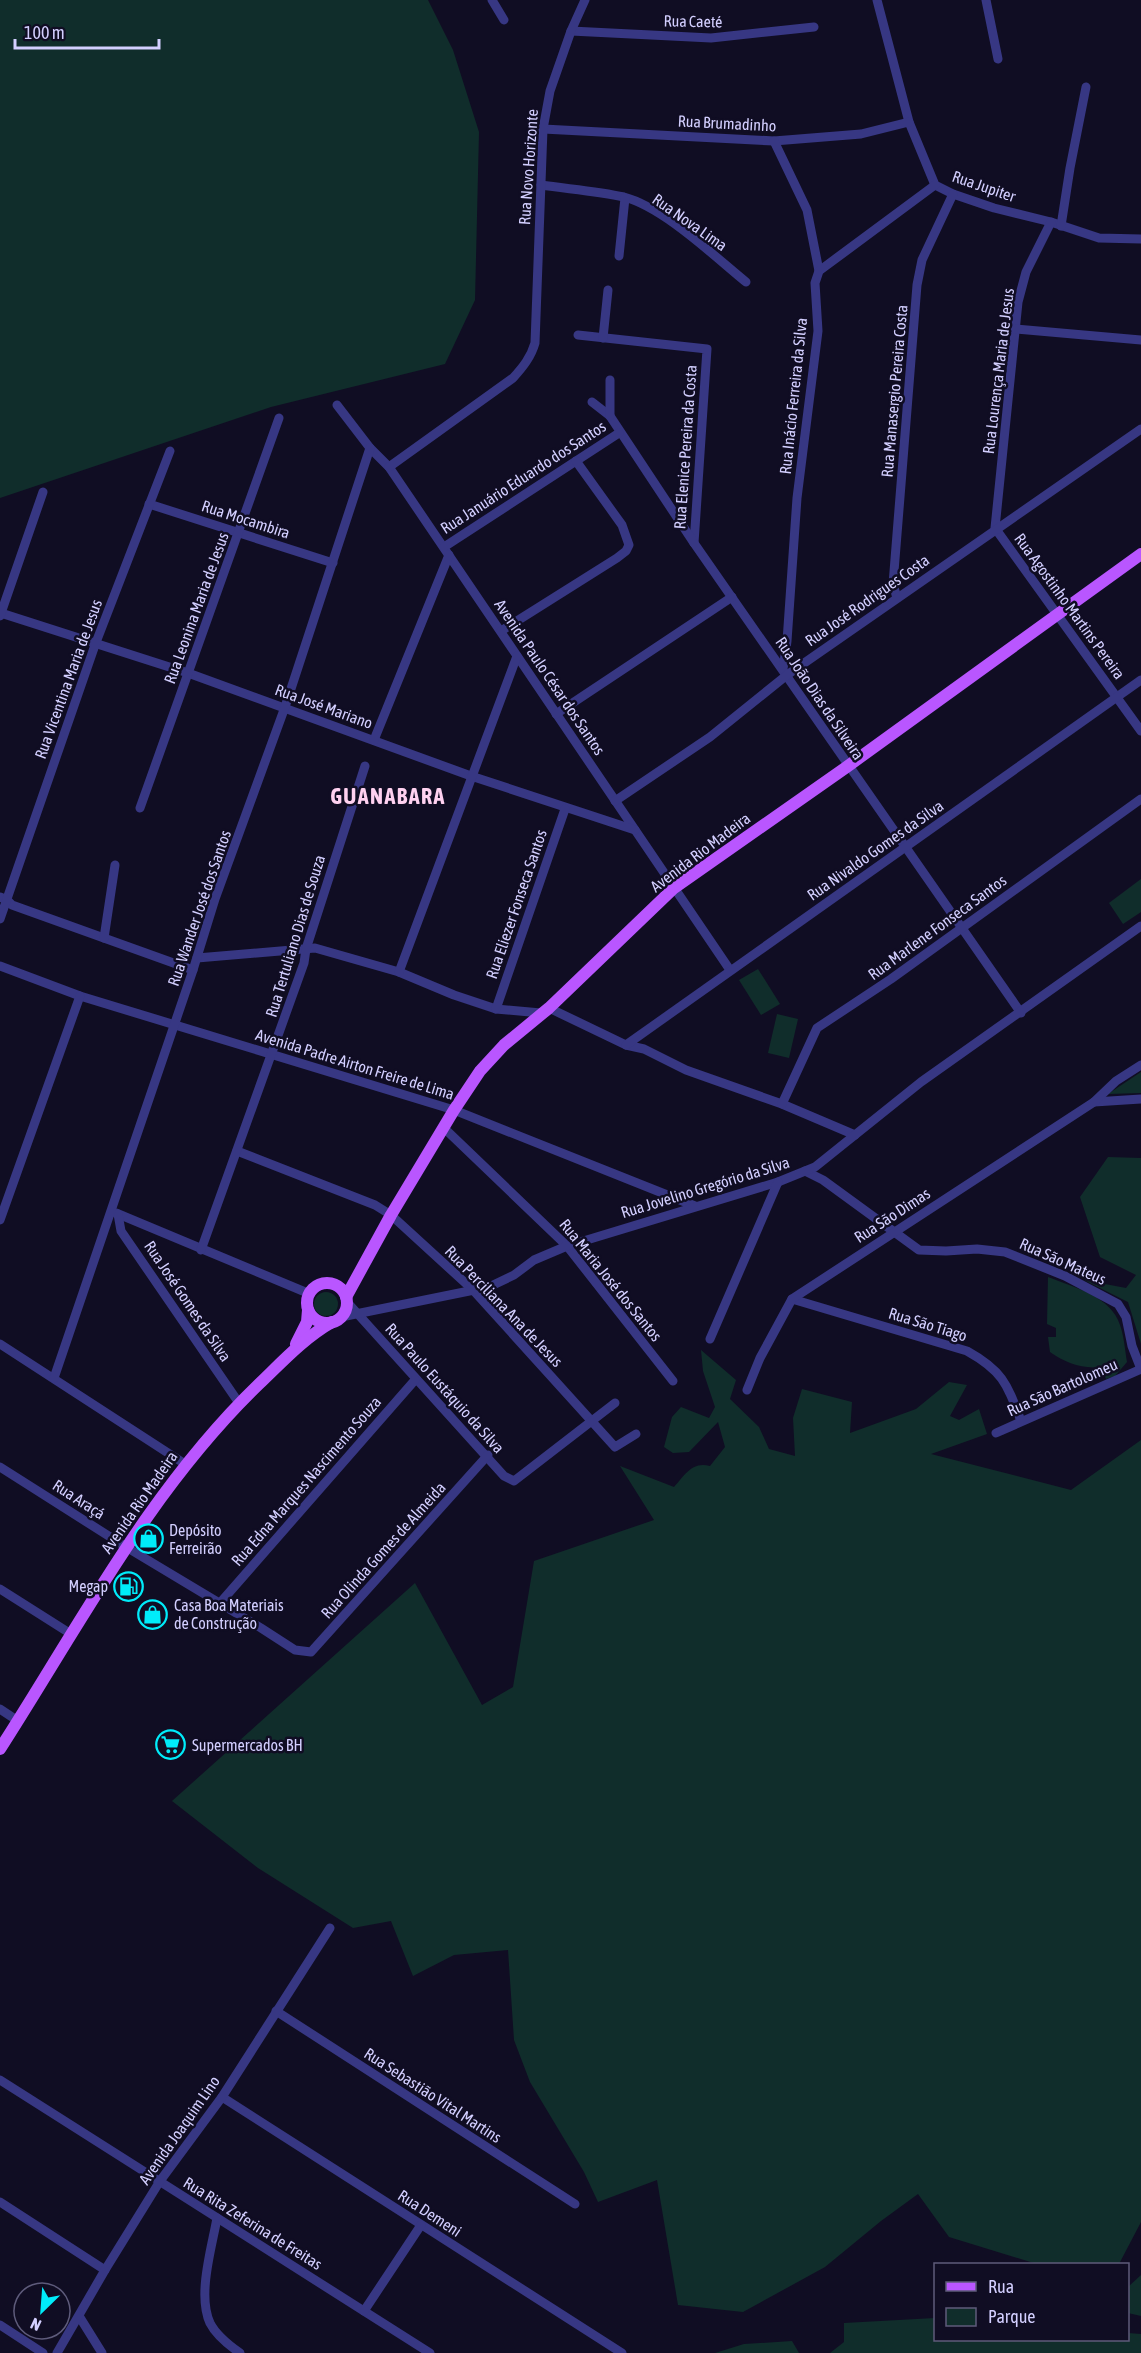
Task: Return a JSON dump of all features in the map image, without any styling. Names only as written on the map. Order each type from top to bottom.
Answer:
[{"type":"main road","name":"Avenida Rio Madeira","points":[[346,1300],[365,1260],[454,1110],[480,1071],[504,1044],[545,1010],[674,888],[848,766],[1141,554]]},
{"type":"main road","name":"Avenida Rio Madeira","points":[[330,1284],[347,1277],[365,1260]]},
{"type":"main road","points":[[330,1284],[340,1288],[346,1300],[336,1320],[320,1322],[308,1310],[307,1299],[316,1287],[330,1284]]},
{"type":"main road","name":"Avenida Rio Madeira","points":[[290,1353],[305,1328],[308,1310]]},
{"type":"main road","name":"Avenida Rio Madeira","points":[[0,1749],[126,1547],[185,1464],[239,1402],[290,1353],[336,1320]]},
{"type":"street","points":[[492,0],[504,20]]},
{"type":"street","name":"Rua Novo Horizonte","points":[[389,467],[513,378],[525,365],[535,343],[543,129],[550,91],[571,31],[585,0]]},
{"type":"street","name":"Rua Jupiter","points":[[877,0],[909,122],[935,185],[953,194],[994,208],[1051,222],[1099,238],[1141,239]]},
{"type":"street","points":[[986,0],[998,60]]},
{"type":"street","name":"Rua Caeté","points":[[571,31],[711,38],[814,27]]},
{"type":"street","points":[[1061,226],[1086,87]]},
{"type":"street","name":"Rua Brumadinho","points":[[543,129],[774,141],[811,140],[861,134],[909,122]]},
{"type":"street","name":"Rua Inácio Ferreira da Silva","points":[[774,141],[807,210],[819,271],[815,283],[818,331],[797,498],[785,672]]},
{"type":"street","name":"Rua Nova Lima","points":[[541,185],[625,198],[653,210],[678,227],[746,282]]},
{"type":"street","points":[[819,271],[935,185]]},
{"type":"street","name":"Rua Manasergio Pereira Costa","points":[[897,598],[893,584],[917,285],[922,260],[953,194]]},
{"type":"street","points":[[619,256],[625,198]]},
{"type":"street","name":"Rua Lourença Maria de Jesus","points":[[995,528],[1018,302],[1026,272],[1051,222]]},
{"type":"street","points":[[603,338],[608,290]]},
{"type":"street","points":[[1015,329],[1141,340]]},
{"type":"street","name":"Rua Elenice Pereira da Costa","points":[[578,335],[707,349],[694,543]]},
{"type":"street","points":[[610,380],[610,416]]},
{"type":"street","name":"Rua João Dias da Silveira","points":[[592,402],[610,416],[619,433],[694,543],[1021,1013]]},
{"type":"street","name":"Avenida Paulo César dos Santos","points":[[337,405],[370,448],[389,467],[730,970]]},
{"type":"street","name":"Rua Leonina Maria de Jesus","points":[[140,808],[279,418]]},
{"type":"street","name":"Rua José Rodrigues Costa","points":[[615,801],[711,736],[785,672],[897,598],[1141,429]]},
{"type":"street","name":"Rua Januário Eduardo dos Santos","points":[[446,551],[619,433]]},
{"type":"street","name":"Rua Wander José dos Santos","points":[[54,1378],[114,1212],[215,899],[243,828],[285,707],[370,448]]},
{"type":"street","name":"Rua Vicentina Maria de Jesus","points":[[0,919],[3,899],[95,645],[170,451]]},
{"type":"street","points":[[501,631],[626,551],[629,544],[622,525],[576,461]]},
{"type":"street","points":[[1,615],[43,492]]},
{"type":"street","name":"Rua Mocambira","points":[[149,504],[333,563]]},
{"type":"street","name":"Rua Agostinho Martins Pereira","points":[[995,528],[1141,731]]},
{"type":"street","points":[[374,740],[446,551]]},
{"type":"street","points":[[556,714],[732,597]]},
{"type":"street","name":"Rua José Mariano","points":[[1,615],[188,673],[471,776],[565,809],[635,830]]},
{"type":"street","points":[[399,972],[517,656]]},
{"type":"street","name":"Rua Nivaldo Gomes da Silva","points":[[626,1045],[1141,680]]},
{"type":"street","name":"Rua Tertuliano Dias de Souza","points":[[201,1250],[304,963],[306,949],[365,766]]},
{"type":"street","name":"Rua Marlene Fonseca Santos","points":[[782,1104],[817,1028],[891,979],[1141,799]]},
{"type":"street","name":"Rua Eliezer Fonseca Santos","points":[[496,1009],[565,809]]},
{"type":"street","points":[[104,938],[115,865]]},
{"type":"street","points":[[3,899],[12,905],[193,970]]},
{"type":"street","name":"Rua Jovelino Gregório da Silva","points":[[336,1320],[357,1312],[489,1287],[514,1275],[534,1260],[567,1246],[778,1182],[815,1167],[921,1082],[1141,926]]},
{"type":"street","points":[[197,958],[315,948],[399,972],[454,995],[496,1009],[545,1010],[626,1045],[644,1050],[686,1070],[782,1104],[855,1135]]},
{"type":"street","name":"Avenida Padre Airton Freire de Lima","points":[[0,966],[80,996],[174,1026],[454,1110],[695,1206]]},
{"type":"street","points":[[0,1220],[80,996]]},
{"type":"street","name":"Rua São Dimas","points":[[747,1390],[760,1358],[792,1299],[1094,1102],[1116,1081],[1141,1065]]},
{"type":"street","name":"Rua São Dimas","points":[[1094,1102],[1141,1099]]},
{"type":"street","name":"Rua Maria José dos Santos","points":[[444,1128],[567,1246],[673,1381]]},
{"type":"street","name":"Rua Perciliana Ana de Jesus","points":[[237,1152],[375,1205],[391,1215],[472,1290],[615,1447],[636,1434]]},
{"type":"street","name":"Rua São Mateus","points":[[805,1171],[823,1180],[919,1250],[977,1249],[1005,1252],[1065,1276],[1118,1304],[1126,1317],[1132,1346],[1141,1369]]},
{"type":"street","points":[[710,1339],[778,1182]]},
{"type":"street","points":[[114,1212],[310,1294]]},
{"type":"street","name":"Rua José Gomes da Silva","points":[[114,1212],[122,1231],[239,1402]]},
{"type":"street","name":"Rua São Tiago","points":[[792,1299],[967,1351],[990,1364],[999,1373],[1021,1421]]},
{"type":"street","points":[[346,1300],[357,1312]]},
{"type":"street","name":"Rua Paulo Eustáquio da Silva","points":[[357,1312],[415,1380],[488,1455],[504,1476],[514,1481],[592,1422]]},
{"type":"street","points":[[0,1344],[185,1464]]},
{"type":"street","name":"Rua São Bartolomeu","points":[[996,1433],[1141,1369]]},
{"type":"street","name":"Rua Edna Marques Nascimento Souza","points":[[220,1603],[415,1380]]},
{"type":"street","points":[[592,1422],[615,1403]]},
{"type":"street","name":"Rua Olinda Gomes de Almeida","points":[[295,1650],[311,1652],[488,1455]]},
{"type":"street","name":"Rua Araçá","points":[[0,1467],[295,1650]]},
{"type":"street","points":[[0,1589],[71,1634]]},
{"type":"street","points":[[0,1709],[18,1721]]},
{"type":"street","name":"Avenida Joaquim Lino","points":[[57,2353],[159,2181],[222,2097],[330,1928]]},
{"type":"street","name":"Rua Sebastião Vital Martins","points":[[276,2011],[575,2204]]},
{"type":"street","name":"Rua Rita Zeferina de Freitas","points":[[0,2080],[364,2311],[424,2352]]},
{"type":"street","name":"Rua Demeni","points":[[222,2097],[622,2353]]},
{"type":"street","points":[[0,2202],[105,2270]]},
{"type":"street","points":[[217,2217],[204,2293],[210,2323],[229,2345],[240,2353]]},
{"type":"street","points":[[364,2311],[421,2225]]},
{"type":"street","points":[[78,2316],[102,2353]]},
{"type":"street","points":[[0,2325],[43,2353]]},
{"type":"green space","points":[[0,0],[428,0],[453,50],[479,132],[475,300],[445,364],[271,407],[0,498]]},
{"type":"green space","points":[[1141,879],[1141,912],[1123,924],[1109,903]]},
{"type":"green space","points":[[758,969],[780,1004],[761,1015],[739,980]]},
{"type":"green space","points":[[777,1014],[798,1019],[789,1058],[768,1053]]},
{"type":"green space","points":[[1141,1072],[1141,1093],[1108,1094]]},
{"type":"green space","points":[[1108,1157],[1141,1158],[1141,1344],[1128,1302],[1084,1280],[1126,1288],[1136,1275],[1100,1257],[1080,1197]]},
{"type":"green space","points":[[1048,1277],[1090,1294],[1100,1300],[1115,1315],[1120,1325],[1127,1362],[1115,1376],[1106,1379],[1101,1367],[1074,1364],[1050,1352],[1048,1337],[1056,1337],[1056,1328],[1047,1324]]},
{"type":"green space","points":[[326,1292],[335,1295],[338,1304],[335,1313],[326,1316],[317,1313],[314,1304],[317,1295]]},
{"type":"green space","points":[[701,1350],[736,1380],[730,1399],[759,1427],[769,1449],[795,1456],[793,1418],[802,1389],[852,1402],[850,1433],[916,1409],[949,1382],[967,1385],[950,1416],[959,1420],[979,1409],[987,1434],[931,1454],[1071,1490],[1141,1440],[1141,2222],[1120,2263],[1034,2263],[949,2237],[918,2194],[825,2267],[743,2312],[678,2305],[657,2180],[598,2202],[584,2172],[530,2082],[514,2040],[508,1950],[454,1955],[413,1976],[391,1921],[353,1928],[258,1868],[172,1801],[415,1583],[482,1705],[513,1687],[534,1561],[654,1520],[620,1466],[674,1487],[694,1467],[710,1466],[725,1447],[718,1422],[689,1452],[673,1453],[664,1447],[672,1417],[681,1407],[709,1418],[715,1407],[703,1371]]},
{"type":"green space","points":[[1141,2275],[1141,2316],[1129,2313],[1129,2286]]},
{"type":"green space","points":[[934,2318],[934,2341],[1129,2341],[1129,2333],[1141,2334],[1141,2353],[830,2353],[844,2342],[844,2323]]},
{"type":"green space","points":[[792,2341],[799,2353],[715,2353],[744,2344]]},
{"type":"place","name":"Depósito Ferreirão","points":[[148,1539]]},
{"type":"place","name":"Megap","points":[[129,1586]]},
{"type":"place","name":"Casa Boa Materiais de Construção","points":[[153,1614]]},
{"type":"place","name":"Supermercados BH","points":[[171,1745]]},
{"type":"district","name":"GUANABARA","points":[[388,796]]}]
